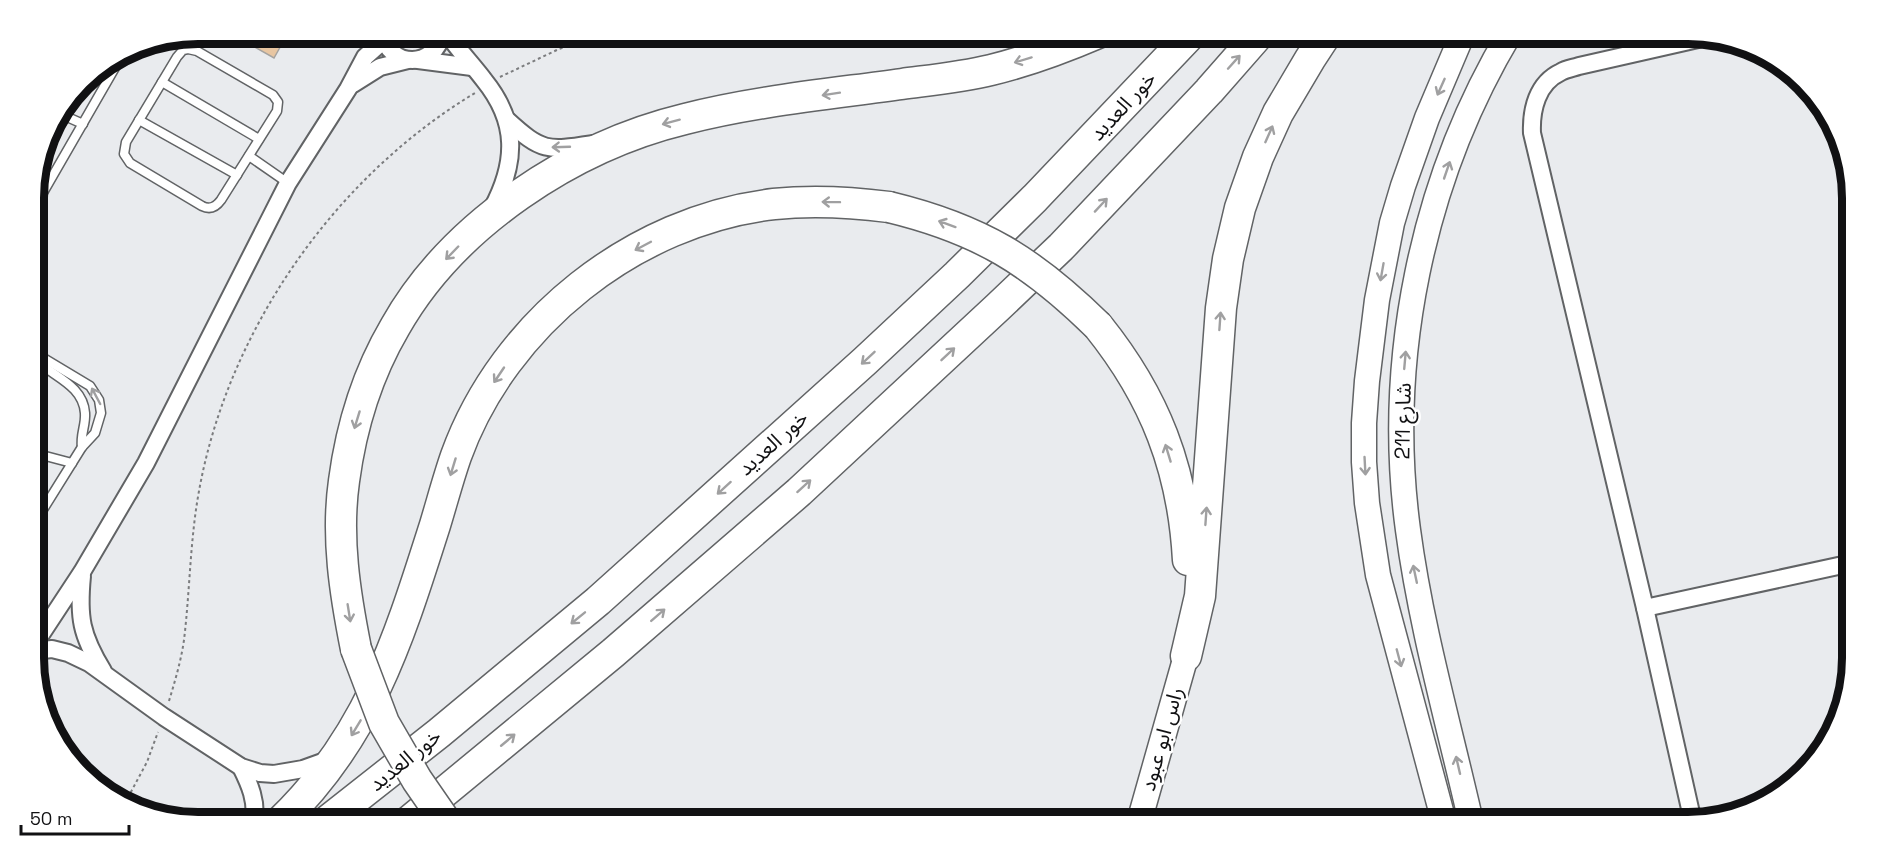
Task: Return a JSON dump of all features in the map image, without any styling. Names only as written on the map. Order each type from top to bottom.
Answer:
[{"type":"highway","points":[[439,812],[417,780],[384,723],[356,649],[344,576],[341,535],[344,482],[354,429],[371,376],[395,327],[422,286],[453,251],[523,192],[555,171],[619,140],[650,128],[728,110],[990,70],[1073,44]]},
{"type":"highway","name":"خور العديد","points":[[339,812],[598,602],[856,369],[1035,198],[1182,44]]},
{"type":"highway","points":[[420,812],[613,654],[799,492],[1061,247],[1209,91],[1250,44]]},
{"type":"highway","points":[[1186,656],[1200,596],[1221,308],[1228,259],[1240,208],[1258,158],[1278,113],[1320,44]]},
{"type":"highway","points":[[289,812],[335,758],[364,713],[387,666],[415,589],[457,455],[475,413],[499,374],[556,308],[591,278],[620,258],[696,222],[737,210],[791,203],[850,202],[889,207],[948,224],[980,237],[1015,256],[1069,298],[1098,326],[1132,372],[1152,409],[1181,498],[1187,537],[1189,579],[1186,656]]},
{"type":"main road","name":"شارع 211","points":[[1441,811],[1378,575],[1366,492],[1364,423],[1376,310],[1392,223],[1427,118],[1458,44]]},
{"type":"main road","name":"شارع 211","points":[[1469,811],[1410,546],[1401,454],[1403,380],[1411,306],[1422,252],[1437,198],[1477,93],[1504,44]]},
{"type":"main road","name":"راس ابو عبود","points":[[1142,811],[1186,656]]},
{"type":"street","points":[[44,630],[82,572],[146,463],[288,183],[348,89],[365,57],[376,44]]},
{"type":"street","points":[[388,44],[393,54],[413,60],[472,67]]},
{"type":"street","points":[[348,89],[373,70],[391,63],[413,60],[430,54],[438,44]]},
{"type":"street","points":[[455,44],[488,84],[507,120],[511,139],[510,158],[500,194],[484,223]]},
{"type":"street","points":[[1676,44],[1559,72],[1544,85],[1535,102],[1532,118],[1535,145],[1645,608],[1691,811]]},
{"type":"street","points":[[507,120],[536,144],[546,147],[561,148],[619,140]]},
{"type":"street","points":[[1645,608],[1842,565]]},
{"type":"street","points":[[82,572],[80,600],[84,636],[106,677]]},
{"type":"street","points":[[44,650],[52,649],[68,653],[89,663],[164,717],[241,767],[260,773],[274,774],[303,769],[335,758]]},
{"type":"street","points":[[241,767],[254,798],[255,812]]},
{"type":"lane","points":[[188,49],[197,51],[251,82],[273,95],[278,102],[277,111],[219,204],[209,208],[202,206],[127,161],[124,146],[162,82],[180,53],[188,49]]},
{"type":"lane","points":[[44,191],[115,67]]},
{"type":"lane","points":[[162,82],[260,139]]},
{"type":"lane","points":[[66,117],[82,124]]},
{"type":"lane","points":[[139,120],[237,175]]},
{"type":"lane","points":[[249,156],[288,183]]},
{"type":"lane","points":[[44,359],[83,381],[96,392],[101,407],[100,420],[95,434],[82,447],[44,508]]},
{"type":"lane","points":[[44,368],[69,384],[81,399],[86,415],[82,447]]},
{"type":"lane","points":[[44,456],[72,463]]},
{"type":"path","points":[[129,796],[147,762],[164,717],[178,669],[184,641],[193,526],[205,464],[231,381],[243,354],[281,285],[298,259],[344,201],[365,178],[421,129],[488,84],[575,44]]},
{"type":"building","points":[[249,44],[282,44],[274,58]]}]
